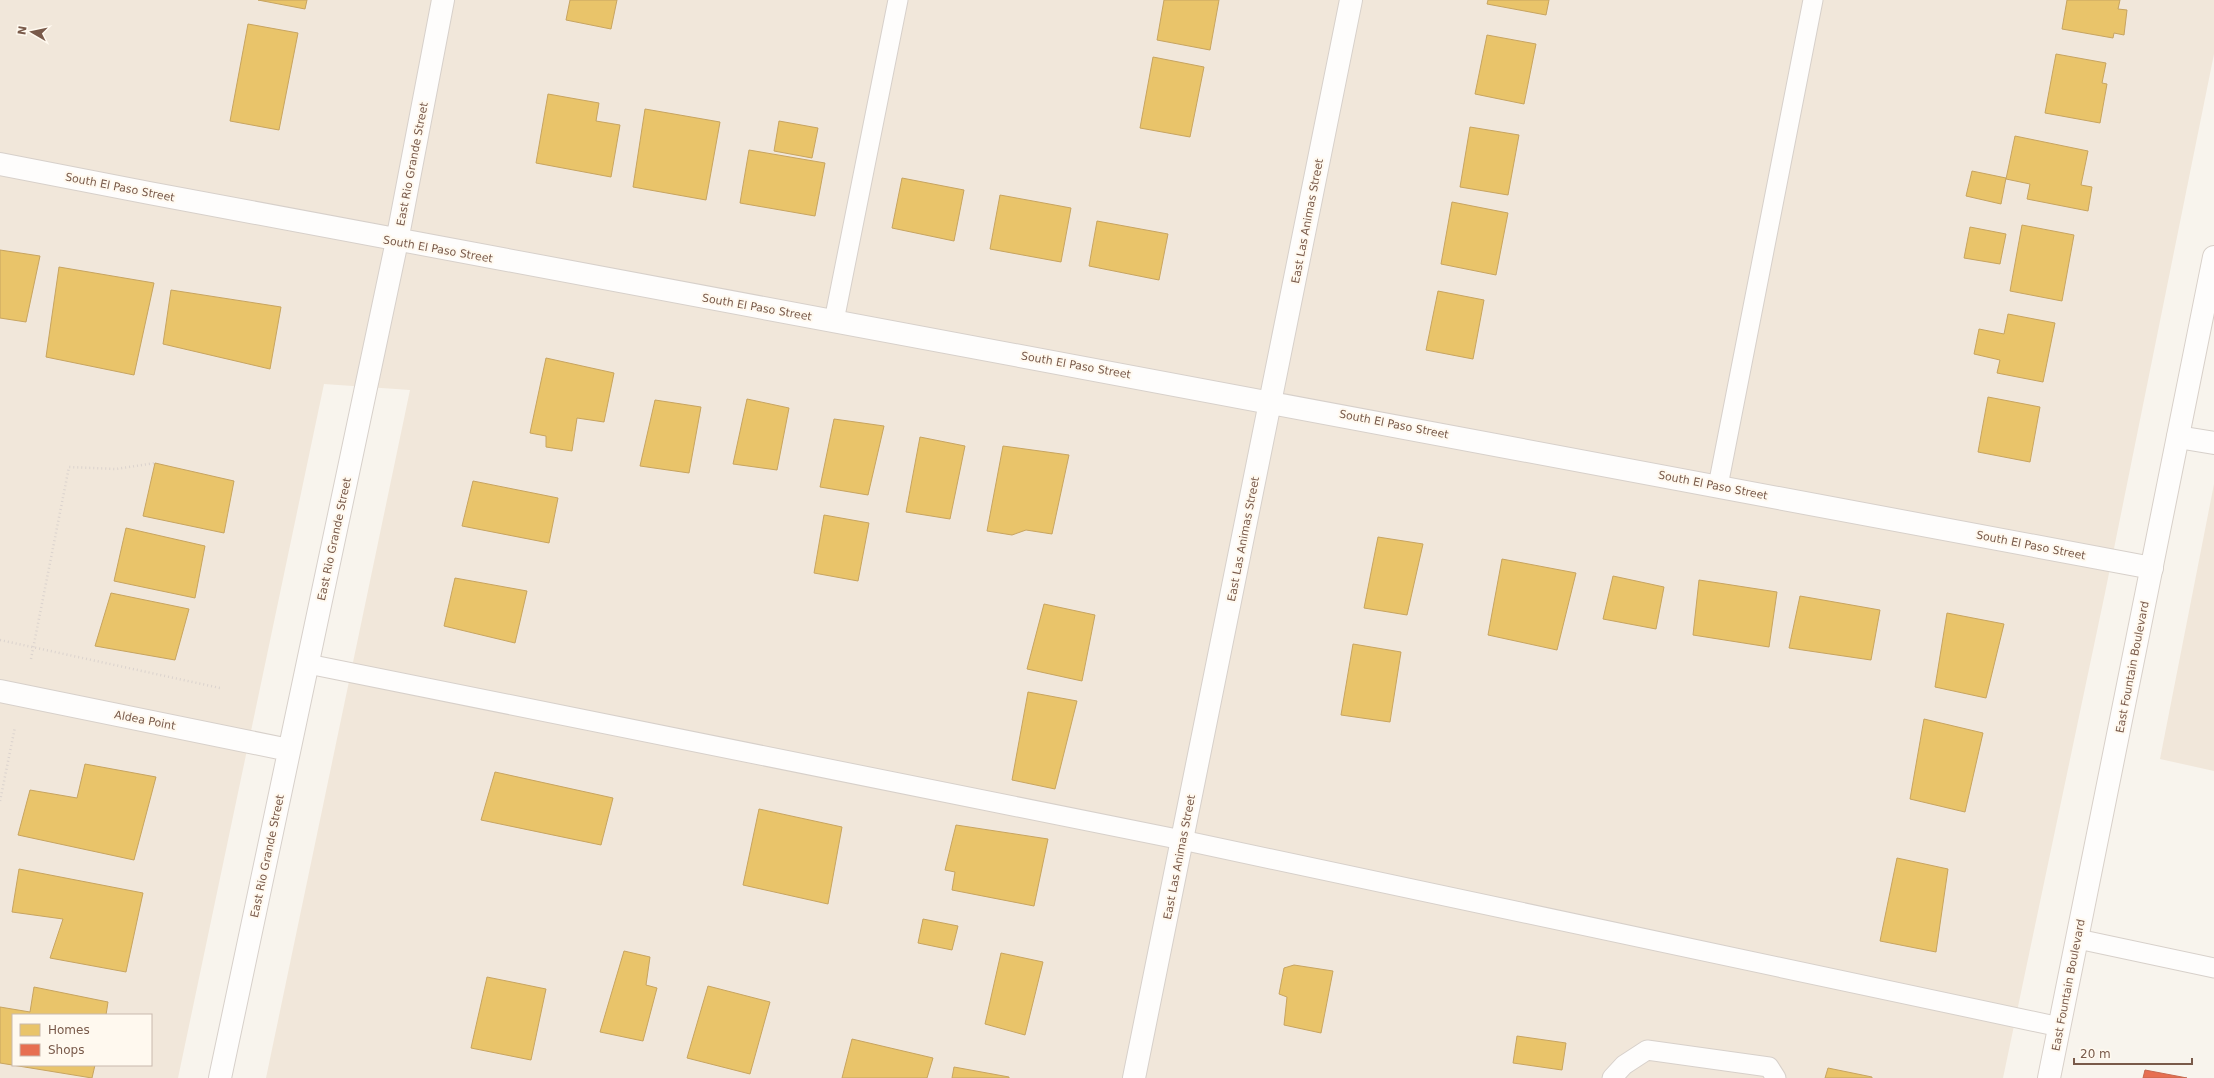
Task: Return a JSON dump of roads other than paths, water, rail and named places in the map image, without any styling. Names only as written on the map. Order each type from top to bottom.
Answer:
[{"type":"street","name":"East Rio Grande Street","points":[[220,1078],[397,241],[443,0]]},
{"type":"street","name":"East Las Animas Street","points":[[1134,1078],[1351,0]]},
{"type":"street","name":"South El Paso Street","points":[[0,164],[397,241],[1271,401],[2152,568]]},
{"type":"street","name":"East Fountain Boulevard","points":[[2049,1078],[2214,257]]},
{"type":"street","points":[[2178,437],[2214,443]]},
{"type":"street","name":"Aldea Point","points":[[0,691],[289,750]]},
{"type":"lane","points":[[834,321],[898,0]]},
{"type":"lane","points":[[1718,486],[1813,0]]},
{"type":"lane","points":[[308,664],[1182,840],[2060,1027]]},
{"type":"lane","points":[[2078,939],[2214,968]]},
{"type":"lane","points":[[1612,1078],[1624,1065],[1647,1050],[1769,1067],[1776,1078]]}]
